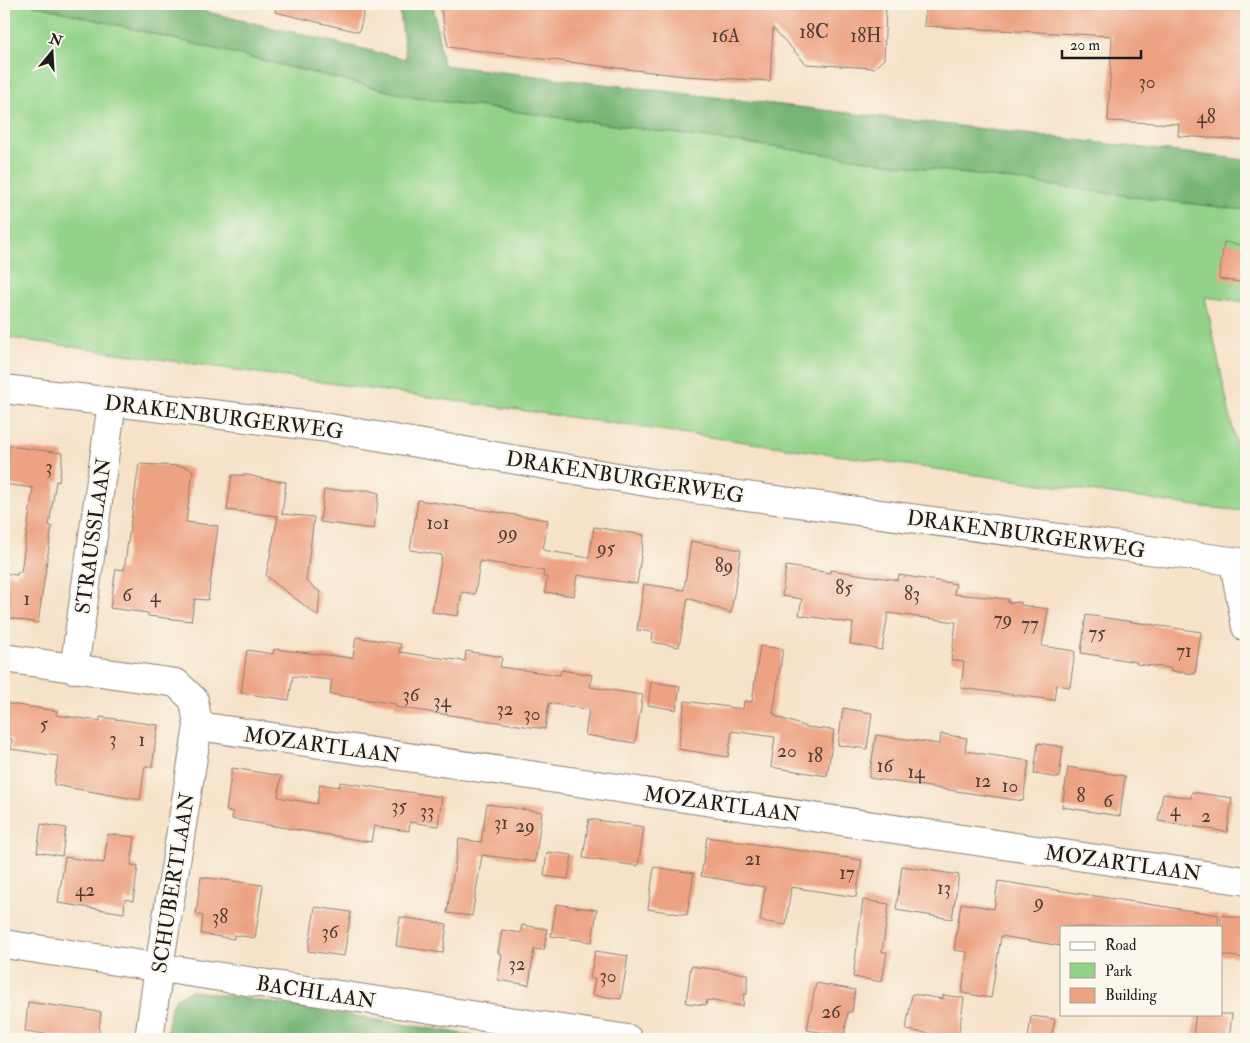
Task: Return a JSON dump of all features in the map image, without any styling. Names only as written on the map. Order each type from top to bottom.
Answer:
[{"type":"street","name":"DRAKENBURGERWEG","points":[[4,389],[329,428],[664,485],[1240,563]]},
{"type":"street","name":"STRAUSSLAAN","points":[[74,669],[112,403]]},
{"type":"street","points":[[1240,563],[1246,627]]},
{"type":"street","name":"SCHUBERTLAAN","points":[[4,658],[176,683],[194,700],[198,726],[149,1039]]},
{"type":"street","name":"MOZARTLAAN","points":[[198,726],[1246,881]]},
{"type":"street","name":"BACHLAAN","points":[[4,944],[628,1039]]},
{"type":"green space","points":[[4,4],[30,4],[417,98],[1150,199],[1246,210],[1246,302],[1205,297],[1246,492],[1246,511],[1203,507],[4,337]]},
{"type":"green space","points":[[30,4],[173,4],[406,59],[399,4],[433,4],[443,65],[1246,160],[1246,210],[1150,199],[417,98]]},
{"type":"green space","points":[[191,990],[496,1039],[166,1039],[171,1006],[176,998]]},
{"type":"building","points":[[276,4],[366,4],[359,32],[275,12]]},
{"type":"building","points":[[440,4],[886,5],[884,59],[874,68],[806,64],[773,28],[770,81],[684,76],[527,57],[448,47]]},
{"type":"building","points":[[926,4],[1246,4],[1246,140],[1178,136],[1179,124],[1108,121],[1112,36],[924,26]]},
{"type":"building","points":[[1224,242],[1246,246],[1246,283],[1219,279]]},
{"type":"building","points":[[9,446],[63,453],[59,482],[56,481],[49,526],[52,526],[38,623],[4,617],[4,573],[17,575],[17,572],[21,572],[33,488],[4,484]]},
{"type":"building","points":[[139,464],[182,466],[193,470],[186,522],[218,526],[208,600],[195,599],[191,621],[148,616],[148,613],[110,608],[116,569],[124,570]]},
{"type":"building","points":[[232,475],[249,475],[286,482],[282,514],[314,517],[306,581],[320,592],[318,616],[266,576],[278,516],[227,510]]},
{"type":"building","points":[[324,490],[368,490],[379,493],[374,529],[320,522]]},
{"type":"building","points":[[418,500],[548,520],[543,550],[589,558],[594,527],[644,535],[637,584],[577,575],[574,596],[545,592],[547,577],[543,577],[544,571],[480,561],[475,594],[462,592],[458,616],[432,612],[442,555],[410,550]]},
{"type":"building","points":[[691,541],[741,550],[731,613],[688,598],[679,647],[652,642],[653,632],[637,630],[644,584],[684,590]]},
{"type":"building","points":[[786,566],[898,580],[899,575],[956,584],[954,594],[1008,599],[1008,603],[1021,602],[1021,605],[1048,609],[1042,646],[1075,651],[1070,687],[1056,685],[1054,700],[961,688],[964,662],[951,660],[956,622],[888,613],[882,650],[850,644],[853,623],[799,615],[802,599],[782,596]]},
{"type":"building","points":[[1086,615],[1201,632],[1195,674],[1170,671],[1171,668],[1136,664],[1137,662],[1081,653]]},
{"type":"building","points":[[356,637],[401,644],[399,652],[465,661],[466,651],[502,657],[500,667],[560,675],[561,670],[592,675],[590,687],[643,695],[635,743],[585,735],[589,710],[549,703],[545,729],[395,707],[396,704],[330,694],[332,680],[293,676],[289,700],[241,693],[247,650],[273,654],[274,649],[353,658]]},
{"type":"building","points":[[760,646],[783,649],[773,714],[806,727],[834,730],[827,776],[771,767],[775,737],[732,731],[728,757],[678,749],[685,701],[743,709],[744,701],[752,702]]},
{"type":"building","points":[[651,682],[680,686],[676,710],[648,705]]},
{"type":"building","points":[[4,703],[57,711],[56,715],[100,721],[100,717],[158,725],[152,767],[145,766],[140,800],[54,785],[58,756],[11,749],[12,739],[4,737]]},
{"type":"building","points":[[843,708],[872,713],[867,749],[838,745]]},
{"type":"building","points":[[941,734],[967,738],[965,751],[1029,761],[1023,801],[869,778],[876,735],[940,744]]},
{"type":"building","points":[[1038,743],[1063,747],[1059,778],[1034,774]]},
{"type":"building","points":[[1068,767],[1125,776],[1120,816],[1062,807]]},
{"type":"building","points":[[232,768],[281,776],[278,797],[317,804],[320,784],[339,787],[340,782],[442,797],[438,826],[410,822],[409,831],[374,826],[371,842],[232,819],[233,812],[226,811]]},
{"type":"building","points":[[1192,792],[1232,798],[1227,832],[1158,821],[1163,794],[1191,798]]},
{"type":"building","points":[[487,804],[542,812],[535,862],[482,855],[472,916],[447,913],[459,839],[481,842]]},
{"type":"building","points":[[589,819],[644,827],[638,866],[583,858]]},
{"type":"building","points":[[41,824],[66,828],[62,856],[37,852]]},
{"type":"building","points":[[108,834],[135,837],[131,865],[138,866],[133,901],[125,899],[124,913],[58,903],[65,857],[104,863]]},
{"type":"building","points":[[707,837],[862,860],[856,897],[791,887],[786,925],[760,921],[765,887],[701,876]]},
{"type":"building","points":[[547,852],[572,855],[568,879],[544,876]]},
{"type":"building","points":[[902,866],[959,875],[952,919],[896,910]]},
{"type":"building","points":[[654,867],[694,873],[687,915],[648,909]]},
{"type":"building","points":[[201,877],[263,885],[255,938],[234,935],[234,939],[201,934],[203,916],[196,914]]},
{"type":"building","points":[[998,881],[1219,915],[1218,926],[1060,926],[1060,946],[1001,936],[991,998],[962,993],[967,952],[954,950],[961,903],[994,909]]},
{"type":"building","points":[[863,900],[889,904],[882,952],[887,952],[882,982],[853,977]]},
{"type":"building","points":[[556,904],[597,910],[592,942],[551,936]]},
{"type":"building","points":[[315,907],[351,912],[344,956],[308,951]]},
{"type":"building","points":[[1221,915],[1246,919],[1246,958],[1222,955]]},
{"type":"building","points":[[400,917],[447,924],[443,953],[396,946]]},
{"type":"building","points":[[522,925],[547,929],[544,950],[534,949],[529,985],[498,980],[502,954],[498,953],[502,930],[521,933]]},
{"type":"building","points":[[595,951],[628,956],[621,999],[592,995],[595,979],[590,979]]},
{"type":"building","points":[[691,966],[747,974],[747,994],[744,994],[743,1006],[707,1000],[706,1005],[686,1003]]},
{"type":"building","points":[[816,983],[855,990],[852,1012],[848,1012],[844,1036],[807,1030]]},
{"type":"building","points":[[912,994],[943,999],[943,995],[964,998],[958,1039],[937,1039],[938,1035],[906,1030]]},
{"type":"building","points":[[28,1002],[101,1012],[98,1039],[79,1039],[25,1031]]},
{"type":"building","points":[[1232,1014],[1229,1039],[1193,1034],[1196,1016]]},
{"type":"building","points":[[1031,1016],[1055,1019],[1051,1039],[1028,1039]]}]
